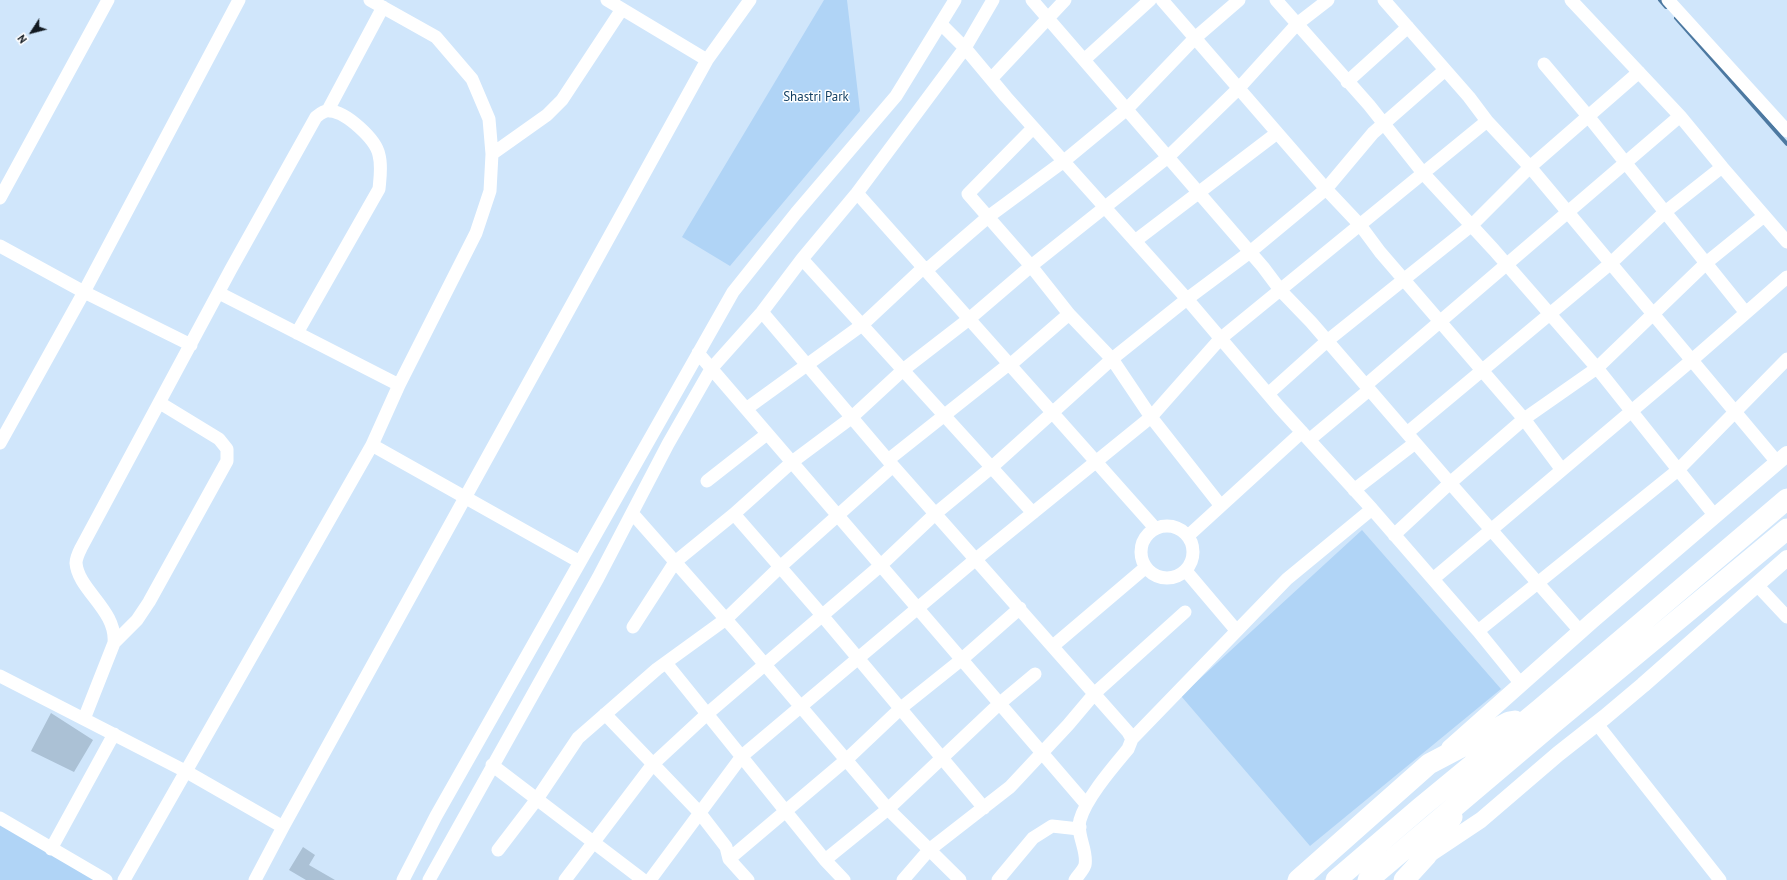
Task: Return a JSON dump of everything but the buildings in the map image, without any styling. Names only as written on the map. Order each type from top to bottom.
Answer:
[{"type":"highway","points":[[1336,880],[1787,499]]},
{"type":"highway","points":[[1368,880],[1787,529]]},
{"type":"highway","points":[[1298,880],[1429,764],[1509,722],[1529,718]]},
{"type":"highway","points":[[1404,880],[1426,856],[1463,799]]},
{"type":"street","points":[[0,198],[108,0]]},
{"type":"street","points":[[0,443],[84,292],[239,0]]},
{"type":"street","points":[[124,880],[372,445],[399,385],[476,233],[490,191],[492,154],[489,119],[472,80],[436,37],[370,0]]},
{"type":"street","points":[[607,0],[707,60]]},
{"type":"street","points":[[255,880],[707,60],[750,0]]},
{"type":"street","points":[[403,880],[436,816],[733,292],[796,213],[896,96],[956,0]]},
{"type":"street","points":[[429,880],[492,764],[598,578],[668,444],[711,369],[762,312],[802,259],[857,194],[965,48],[994,0]]},
{"type":"street","points":[[1032,0],[1200,193],[1281,291],[1327,341],[1490,530],[1580,631]]},
{"type":"street","points":[[991,79],[1065,0]]},
{"type":"street","points":[[1084,60],[1150,0]]},
{"type":"street","points":[[1162,0],[1326,190],[1360,225],[1404,279],[1524,418],[1562,470]]},
{"type":"street","points":[[746,410],[862,325],[923,268],[930,268],[988,217],[1064,161],[1127,109],[1195,38],[1239,0]]},
{"type":"street","points":[[1276,0],[1383,124],[1423,173],[1472,225],[1597,368],[1714,516]]},
{"type":"street","points":[[633,627],[675,562],[734,514],[792,462],[851,418],[903,370],[969,320],[1031,266],[1168,157],[1239,88],[1297,24],[1328,0]]},
{"type":"street","points":[[1384,0],[1469,97],[1487,121],[1530,167],[1735,411],[1782,458],[1580,631],[1429,764]]},
{"type":"street","points":[[1571,0],[1680,116],[1787,242]]},
{"type":"street","points":[[1668,0],[1787,131]]},
{"type":"street","points":[[84,719],[114,643],[114,634],[108,617],[80,575],[76,562],[81,548],[316,118],[328,110],[384,7]]},
{"type":"street","points":[[492,154],[547,116],[562,100],[622,9]]},
{"type":"street","points":[[941,24],[965,48],[1033,128],[1187,299],[1268,394],[1433,579],[1521,684]]},
{"type":"street","points":[[1347,82],[1408,27]]},
{"type":"street","points":[[1544,64],[1588,116],[1746,313]]},
{"type":"street","points":[[565,880],[653,764],[765,664],[880,566],[935,514],[992,468],[1112,359],[1187,299],[1250,252],[1326,190],[1373,133],[1445,70]]},
{"type":"street","points":[[1268,394],[1327,341],[1472,225],[1530,167],[1639,72]]},
{"type":"street","points":[[297,333],[378,189],[380,178],[380,156],[364,130],[335,112],[328,110]]},
{"type":"street","points":[[1188,536],[1221,506],[1305,436],[1368,388],[1440,321],[1680,116]]},
{"type":"street","points":[[650,880],[742,756],[976,559],[1151,417],[1220,339],[1281,291],[1487,121]]},
{"type":"street","points":[[1033,128],[968,194],[1031,266],[1069,314],[1112,359],[1151,417],[1221,506]]},
{"type":"street","points":[[1135,242],[1277,133]]},
{"type":"street","points":[[1354,490],[1483,371],[1611,263],[1665,212],[1722,167]]},
{"type":"street","points":[[857,194],[1155,528]]},
{"type":"street","points":[[1394,535],[1524,418],[1597,368],[1706,263],[1764,216]]},
{"type":"street","points":[[0,246],[84,292],[191,345]]},
{"type":"street","points":[[802,259],[1034,513]]},
{"type":"street","points":[[1433,579],[1692,360],[1787,277]]},
{"type":"street","points":[[219,293],[399,385]]},
{"type":"street","points":[[762,312],[890,463],[1122,723],[1132,739]]},
{"type":"street","points":[[498,850],[537,799],[578,738],[666,663],[726,619],[780,567],[837,516],[890,463],[944,415],[1009,364],[1010,365],[1069,314]]},
{"type":"street","points":[[698,353],[1086,804]]},
{"type":"street","points":[[1478,631],[1678,470],[1787,359]]},
{"type":"street","points":[[114,643],[137,620],[149,602],[227,461],[227,449],[219,439],[160,403]]},
{"type":"street","points":[[707,481],[767,434]]},
{"type":"street","points":[[372,445],[580,562]]},
{"type":"street","points":[[1075,880],[1083,870],[1085,864],[1079,828],[1080,820],[1086,804],[1128,749],[1132,739],[1287,579],[1372,510]]},
{"type":"street","points":[[632,513],[765,664],[888,809],[960,880]]},
{"type":"street","points":[[734,514],[943,757],[984,808]]},
{"type":"street","points":[[1170,525],[1183,531],[1192,543],[1193,557],[1186,570],[1180,575],[1165,578],[1151,572],[1146,567],[1143,560],[1142,546],[1149,533],[1155,528],[1170,525]]},
{"type":"street","points":[[1426,856],[1481,820],[1558,754],[1644,685],[1787,558]]},
{"type":"street","points":[[1053,646],[1146,567]]},
{"type":"street","points":[[1186,570],[1236,630]]},
{"type":"street","points":[[1756,584],[1787,617]]},
{"type":"street","points":[[729,859],[846,760],[901,708],[961,660],[1020,608]]},
{"type":"street","points":[[903,880],[929,850],[1010,787],[1068,725],[1095,693],[1185,612]]},
{"type":"street","points":[[666,663],[826,860],[844,880]]},
{"type":"street","points":[[826,860],[888,809],[999,704],[1035,674]]},
{"type":"street","points":[[0,676],[186,772],[283,827]]},
{"type":"street","points":[[605,714],[699,812],[726,847],[729,859],[748,880]]},
{"type":"street","points":[[1596,724],[1720,880]]},
{"type":"street","points":[[51,849],[114,734]]},
{"type":"street","points":[[492,764],[643,880]]},
{"type":"street","points":[[0,818],[106,880]]},
{"type":"street","points":[[998,880],[1033,838],[1052,826],[1079,828]]},
{"type":"green space","name":"Shastri Park","points":[[824,0],[847,0],[860,111],[730,266],[682,237]]},
{"type":"green space","points":[[1362,530],[1501,689],[1310,846],[1181,696]]},
{"type":"green space","points":[[0,818],[98,880],[0,880]]},
{"type":"waterway","points":[[1660,0],[1666,7]]},
{"type":"waterway","points":[[1676,18],[1787,144]]}]
